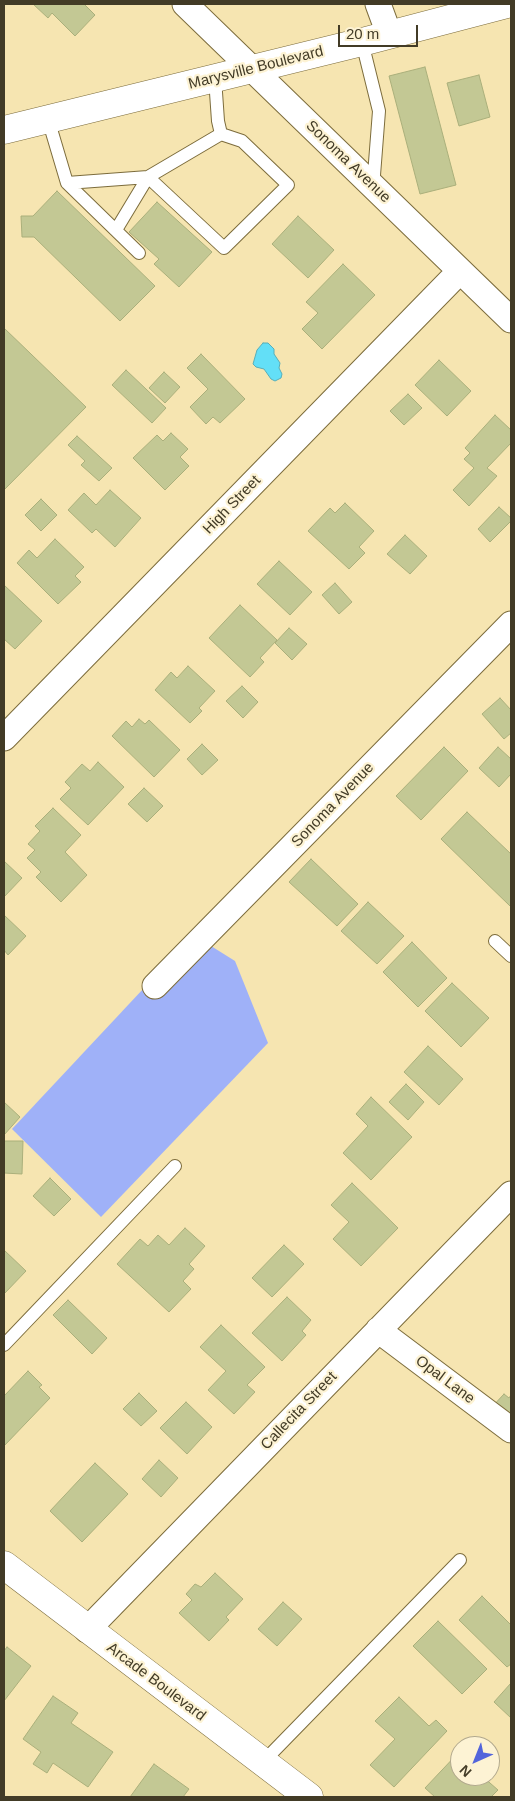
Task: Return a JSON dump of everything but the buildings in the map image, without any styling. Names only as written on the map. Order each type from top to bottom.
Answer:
[{"type":"main road","name":"Marysville Boulevard","points":[[4,130],[362,42],[507,4]]},
{"type":"main road","name":"Arcade Boulevard","points":[[4,1566],[263,1762],[301,1795]]},
{"type":"street","name":"Sonoma Avenue","points":[[185,4],[511,320]]},
{"type":"street","points":[[378,4],[389,34]]},
{"type":"street","name":"High Street","points":[[4,738],[460,271]]},
{"type":"street","name":"Sonoma Avenue","points":[[155,986],[511,624]]},
{"type":"street","name":"Callecita Street","points":[[87,1630],[511,1194]]},
{"type":"street","name":"Opal Lane","points":[[378,1330],[511,1430]]},
{"type":"lane","points":[[362,42],[379,111],[373,188]]},
{"type":"lane","points":[[215,78],[221,134]]},
{"type":"lane","points":[[48,119],[67,183],[139,253]]},
{"type":"lane","points":[[67,183],[148,177],[221,134],[242,141],[288,185],[224,248],[148,177]]},
{"type":"lane","points":[[116,230],[148,177]]},
{"type":"lane","points":[[495,940],[511,956]]},
{"type":"lane","points":[[4,1345],[175,1166]]},
{"type":"lane","points":[[263,1762],[460,1560]]},
{"type":"shaded area","points":[[263,343],[268,343],[274,349],[274,354],[280,363],[281,378],[275,381],[271,379],[264,369],[253,364],[257,350]]},
{"type":"shaded area","points":[[195,936],[235,961],[268,1043],[101,1217],[12,1129]]}]
